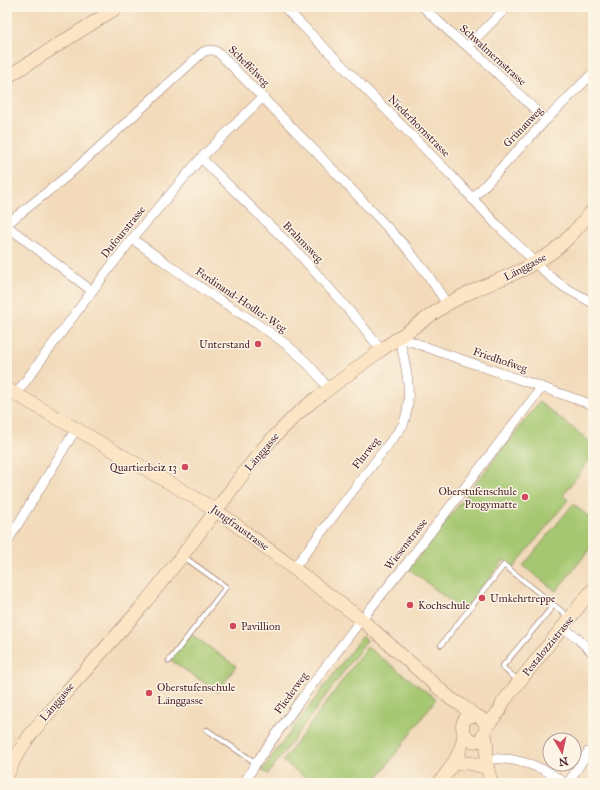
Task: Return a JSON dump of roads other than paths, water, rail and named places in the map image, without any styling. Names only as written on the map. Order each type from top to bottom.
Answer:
[{"type":"street","points":[[7,77],[118,7]]},
{"type":"street","name":"Niederhornstrasse","points":[[284,7],[450,174],[496,224],[548,275],[564,287],[593,303]]},
{"type":"street","name":"Schwalmernstrasse","points":[[423,7],[452,35],[483,59],[546,120]]},
{"type":"street","points":[[468,46],[507,7]]},
{"type":"street","name":"Scheffelweg","points":[[7,225],[66,177],[203,52],[213,50],[218,52],[263,97],[405,246],[428,275],[446,304]]},
{"type":"street","name":"Grünauweg","points":[[472,199],[546,120],[593,74]]},
{"type":"street","name":"Dufourstrasse","points":[[11,392],[132,239],[201,158],[263,97]]},
{"type":"street","name":"Brahmsweg","points":[[201,158],[300,255],[357,318],[381,350]]},
{"type":"street","name":"Länggasse","points":[[7,776],[16,756],[31,734],[140,609],[217,511],[265,446],[301,410],[381,350],[446,304],[519,272],[551,253],[581,225],[593,210]]},
{"type":"street","points":[[7,225],[92,291]]},
{"type":"street","name":"Ferdinand-Hodler-Weg","points":[[132,239],[190,281],[285,344],[320,377],[328,389]]},
{"type":"street","name":"Friedhofweg","points":[[399,337],[593,405]]},
{"type":"street","name":"Flurweg","points":[[294,568],[403,425],[407,416],[408,393],[405,361],[399,337]]},
{"type":"street","name":"Wiesenstrasse","points":[[361,619],[407,563],[542,387]]},
{"type":"street","name":"Jungfraustrasse","points":[[11,392],[217,511],[361,619],[451,699],[476,715]]},
{"type":"street","points":[[7,542],[76,429]]},
{"type":"street","name":"Pestalozzistrasse","points":[[476,715],[488,711],[502,702],[593,589]]},
{"type":"street","name":"Fliederweg","points":[[244,783],[256,763],[299,702],[361,619]]},
{"type":"street","points":[[567,623],[576,637],[593,652]]},
{"type":"street","name":"Jungfraustrasse","points":[[451,699],[455,710],[475,733]]},
{"type":"street","name":"Pestalozzistrasse","points":[[439,783],[454,764],[462,746],[500,710],[502,702]]},
{"type":"street","points":[[476,715],[484,721],[475,733],[487,750],[487,765],[491,783]]},
{"type":"street","points":[[454,764],[469,762],[482,766],[487,765],[496,758],[501,758],[522,762],[544,770],[566,783],[588,752]]},
{"type":"lane","points":[[169,661],[226,586],[182,556]]},
{"type":"lane","points":[[441,645],[504,565],[554,605],[567,623]]},
{"type":"lane","points":[[519,681],[502,667],[554,605]]},
{"type":"lane","points":[[208,730],[256,763]]},
{"type":"place","name":"Unterstand","points":[[258,344]]},
{"type":"place","name":"Quartierbeiz 13","points":[[185,467]]},
{"type":"place","name":"Oberstufenschule Progymatte","points":[[525,497]]},
{"type":"place","name":"Umkehrtreppe","points":[[482,598]]},
{"type":"place","name":"Kochschule","points":[[410,605]]},
{"type":"place","name":"Pavillion","points":[[233,626]]},
{"type":"place","name":"Oberstufenschule Länggasse","points":[[149,693]]}]
